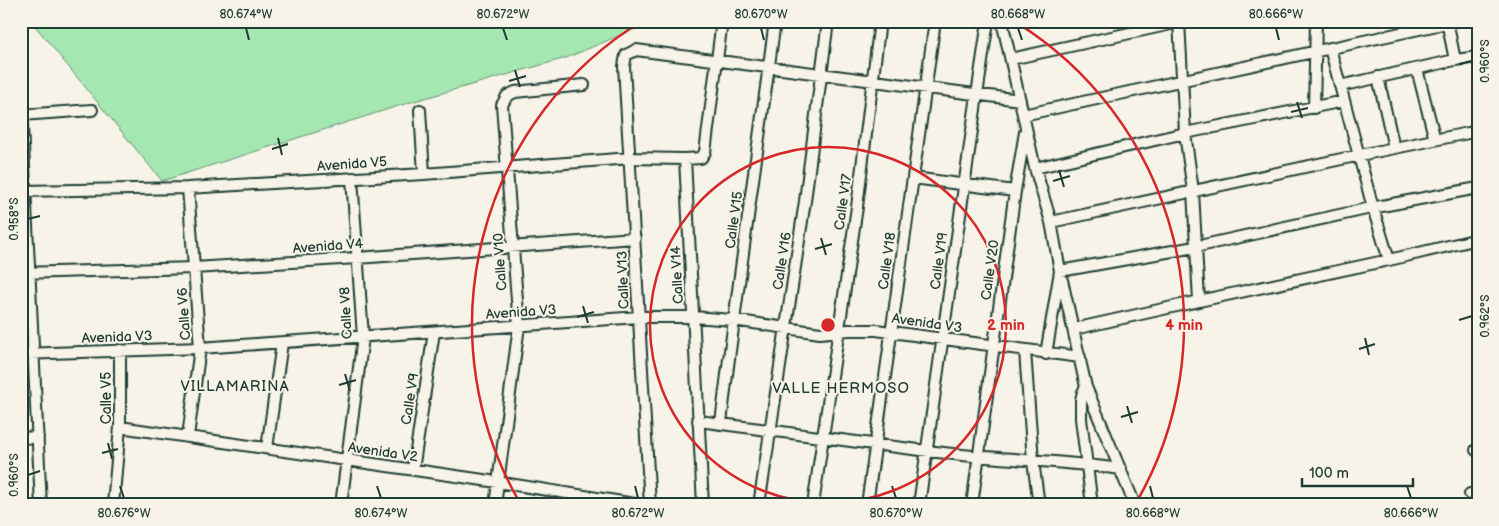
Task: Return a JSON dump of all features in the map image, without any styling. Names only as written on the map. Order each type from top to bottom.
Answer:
[{"type":"street","points":[[685,158],[701,158],[704,152],[722,21]]},
{"type":"street","name":"Calle V15","points":[[721,424],[733,320],[775,21]]},
{"type":"street","name":"Calle V16","points":[[760,505],[805,201],[828,21]]},
{"type":"street","name":"Calle V17","points":[[813,505],[857,207],[880,21]]},
{"type":"street","name":"Calle V18","points":[[866,505],[935,21]]},
{"type":"street","name":"Calle V19","points":[[920,505],[976,95],[988,21]]},
{"type":"street","points":[[1002,21],[1035,168],[1051,222],[1086,387],[1135,505]]},
{"type":"street","points":[[1314,108],[1316,21]]},
{"type":"street","points":[[1011,60],[1182,22],[1185,133],[1193,191],[1199,301]]},
{"type":"street","points":[[1023,115],[1450,22],[1455,60]]},
{"type":"street","points":[[1330,48],[1358,155],[1389,260]]},
{"type":"street","name":"Calle V13","points":[[650,505],[624,66],[626,55],[636,50],[716,61]]},
{"type":"street","points":[[1340,86],[1455,60],[1478,57]]},
{"type":"street","points":[[716,61],[1020,100]]},
{"type":"street","points":[[1417,69],[1435,140]]},
{"type":"street","points":[[1378,77],[1394,148]]},
{"type":"street","name":"Calle V10","points":[[495,505],[519,326],[502,105],[507,96],[515,92],[584,86]]},
{"type":"street","points":[[1035,168],[1185,133],[1344,101]]},
{"type":"street","points":[[21,106],[25,273],[33,354],[41,505]]},
{"type":"street","points":[[21,115],[92,110]]},
{"type":"street","points":[[420,110],[424,174]]},
{"type":"street","name":"Calle V20","points":[[972,505],[1015,191],[1026,128]]},
{"type":"street","points":[[1051,222],[1476,131],[1478,146]]},
{"type":"street","name":"Avenida V5","points":[[23,191],[188,188],[424,174],[630,158],[685,158]]},
{"type":"street","name":"Calle V14","points":[[685,158],[703,505]]},
{"type":"street","name":"Calle V8","points":[[341,505],[363,337],[352,178]]},
{"type":"street","points":[[913,178],[1015,191]]},
{"type":"street","name":"Calle V6","points":[[188,188],[200,348],[188,436]]},
{"type":"street","points":[[1060,271],[1195,247],[1373,208],[1478,188]]},
{"type":"street","name":"Avenida V4","points":[[25,273],[194,268],[635,238]]},
{"type":"street","points":[[1074,328],[1478,239]]},
{"type":"street","points":[[1046,354],[1060,271]]},
{"type":"street","name":"Avenida V3","points":[[21,354],[200,348],[638,317],[693,316],[733,320],[813,333],[862,329],[891,332],[1080,357]]},
{"type":"street","name":"Calle V9","points":[[413,470],[434,332]]},
{"type":"street","points":[[267,448],[282,343]]},
{"type":"street","name":"Calle V5","points":[[113,505],[120,427],[120,350]]},
{"type":"street","points":[[1025,351],[1033,461],[1039,505]]},
{"type":"street","points":[[1086,387],[1081,400],[1081,419],[1092,505]]},
{"type":"street","points":[[698,421],[927,451],[1086,464],[1121,469]]},
{"type":"street","name":"Avenida V2","points":[[120,427],[641,505]]},
{"type":"street","points":[[21,438],[38,437]]},
{"type":"green space","points":[[31,21],[654,21],[566,58],[411,102],[162,181]]},
{"type":"district","name":"VILLAMARINA","points":[[235,386]]},
{"type":"district","name":"VALLE HERMOSO","points":[[841,388]]}]
